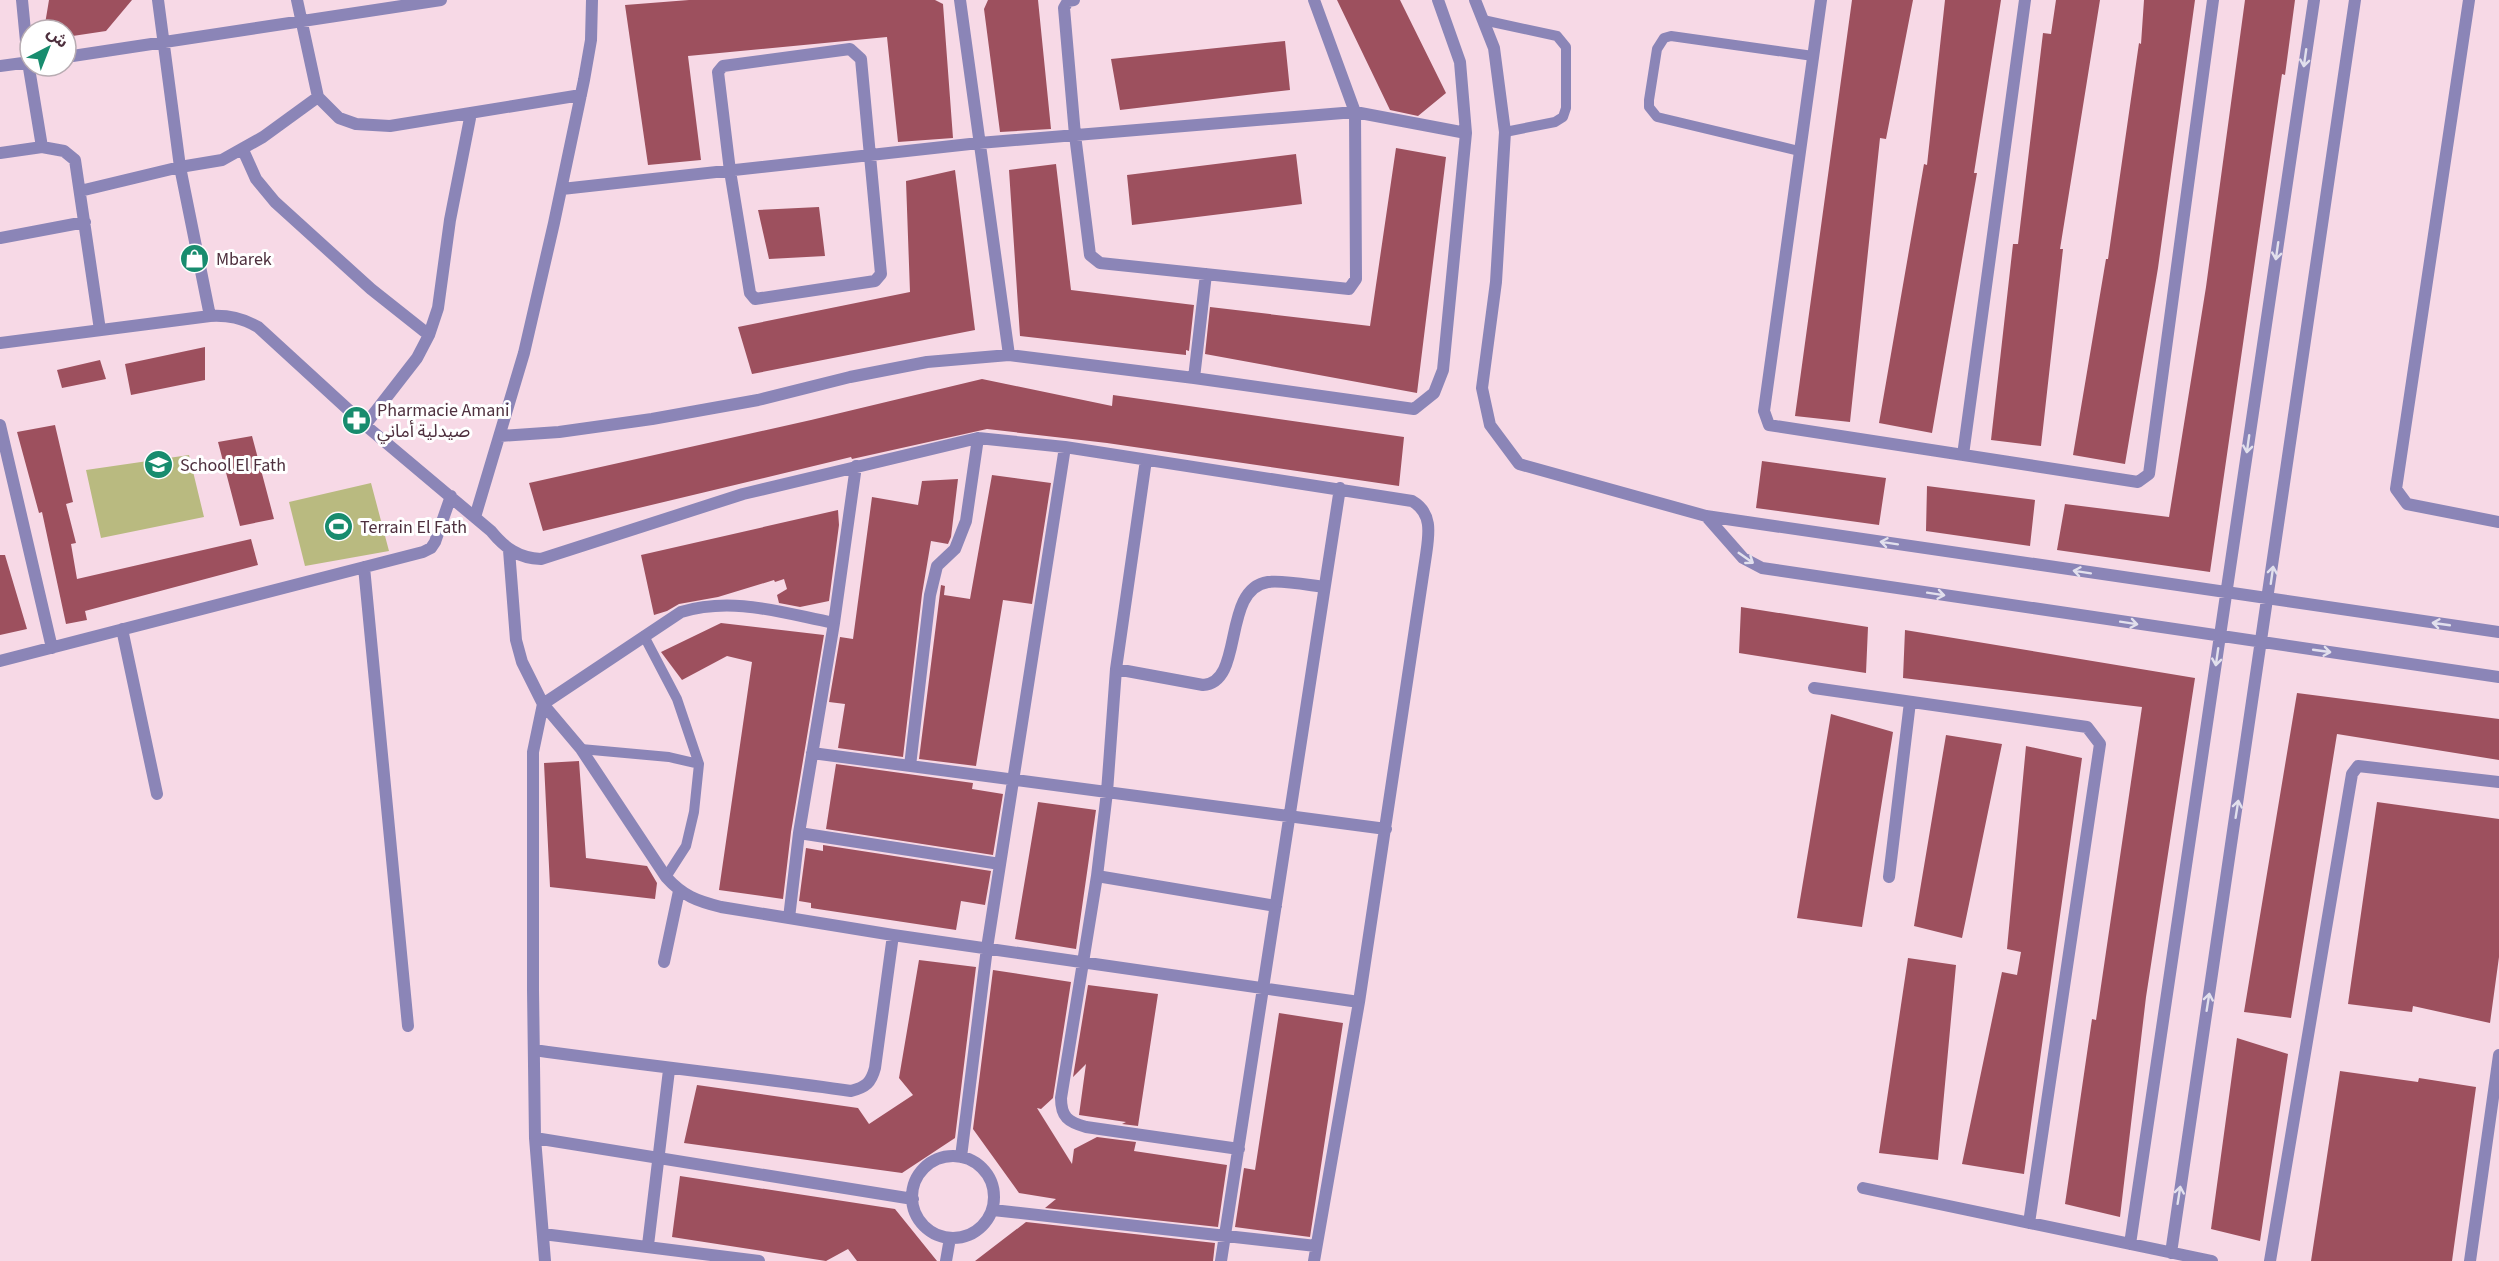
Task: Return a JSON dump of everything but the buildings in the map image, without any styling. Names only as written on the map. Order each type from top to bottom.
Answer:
[{"type":"street","points":[[22,0],[24,18]]},
{"type":"street","points":[[158,0],[180,167],[210,316]]},
{"type":"street","points":[[297,0],[318,97],[339,118],[356,124],[390,126],[581,95]]},
{"type":"street","points":[[78,55],[441,0]]},
{"type":"street","points":[[475,517],[524,353],[562,189],[591,40],[592,0]]},
{"type":"street","points":[[960,0],[1009,355]]},
{"type":"street","points":[[1074,0],[1068,1],[1064,8],[1075,135],[1090,255],[1100,263],[1349,289],[1356,279],[1355,112],[1314,0]]},
{"type":"street","points":[[500,436],[559,432],[652,419],[758,400],[850,376],[927,362],[1009,355],[1414,409],[1434,393],[1443,370],[1466,133],[1460,62],[1438,0]]},
{"type":"street","points":[[1475,0],[1494,48],[1505,132],[1496,282],[1482,388],[1490,425],[1519,464],[1706,516],[2499,632]]},
{"type":"street","points":[[1821,0],[1764,411],[1768,425],[2138,482],[2149,474],[2213,0]]},
{"type":"street","points":[[1963,455],[2025,0]]},
{"type":"street","points":[[2130,1244],[2314,0]]},
{"type":"street","points":[[2171,1253],[2355,0]]},
{"type":"street","points":[[2469,0],[2396,489],[2407,504],[2499,522]]},
{"type":"street","points":[[850,49],[861,59],[880,274],[875,281],[755,299],[750,293],[730,171],[718,72],[723,66],[850,49]]},
{"type":"street","points":[[0,66],[18,64]]},
{"type":"street","points":[[31,78],[42,147]]},
{"type":"street","points":[[80,191],[180,167],[222,160],[243,150],[318,97]]},
{"type":"street","points":[[562,189],[980,143],[1355,112],[1466,133]]},
{"type":"street","points":[[365,425],[417,358],[438,308],[450,220],[471,113]]},
{"type":"street","points":[[0,153],[42,147],[64,151],[75,159],[100,330]]},
{"type":"street","points":[[243,150],[256,179],[275,202],[371,289],[429,334]]},
{"type":"street","points":[[0,238],[85,222]]},
{"type":"street","points":[[1194,378],[1206,274]]},
{"type":"street","points":[[0,344],[210,316],[234,316],[258,327],[365,425],[451,496],[509,550],[527,558],[542,559],[743,494],[978,438],[1065,447],[1340,488],[1412,501],[1420,506],[1426,515],[1429,527],[1359,1002],[1314,1261]]},
{"type":"street","points":[[0,425],[52,648]]},
{"type":"street","points":[[910,766],[930,595],[937,566],[955,549],[966,521],[978,438]]},
{"type":"street","points":[[961,1157],[987,948],[1065,447]]},
{"type":"street","points":[[1146,460],[1116,669],[1107,792],[1097,876],[1060,1098],[1060,1110],[1064,1118],[1073,1124],[1086,1127],[1239,1149]]},
{"type":"street","points":[[789,918],[799,833],[834,623],[856,466]]},
{"type":"street","points":[[1221,1261],[1340,488]]},
{"type":"street","points":[[0,661],[423,552],[431,548],[451,496]]},
{"type":"street","points":[[1706,516],[1743,558],[1762,568],[2499,677]]},
{"type":"street","points":[[509,550],[518,650],[522,662],[543,704],[581,749],[666,877],[679,891],[703,903],[893,936],[1359,1002]]},
{"type":"street","points":[[364,567],[408,1026]]},
{"type":"street","points":[[1116,669],[1212,685],[1219,678],[1226,663],[1240,609],[1255,588],[1267,582],[1324,587]]},
{"type":"street","points":[[545,1261],[535,1138],[534,1050],[533,752],[543,704],[681,612],[702,605],[724,603],[747,606],[834,623]]},
{"type":"street","points":[[122,629],[157,794]]},
{"type":"street","points":[[1814,688],[2087,727],[2100,744],[2029,1223]]},
{"type":"street","points":[[1889,877],[1910,702]]},
{"type":"street","points":[[812,753],[1015,778],[1386,829]]},
{"type":"street","points":[[2270,1261],[2352,774],[2358,766],[2499,782]]},
{"type":"street","points":[[799,833],[1000,864]]},
{"type":"street","points":[[1097,876],[1276,906]]},
{"type":"street","points":[[664,962],[679,891]]},
{"type":"street","points":[[534,1050],[669,1070],[763,1079],[851,1091],[866,1087],[875,1068],[893,936]]},
{"type":"street","points":[[2470,1261],[2499,1055]]},
{"type":"street","points":[[648,1245],[669,1070]]},
{"type":"street","points":[[535,1138],[913,1199]]},
{"type":"street","points":[[961,1157],[974,1162],[987,1174],[994,1191],[993,1210],[984,1225],[969,1236],[941,1237],[926,1228],[916,1212],[913,1199],[914,1185],[923,1170],[938,1159],[961,1157]]},
{"type":"street","points":[[1863,1188],[2212,1261]]},
{"type":"street","points":[[993,1210],[1225,1234],[1316,1246]]},
{"type":"street","points":[[543,1234],[648,1245],[759,1261]]},
{"type":"street","points":[[946,1261],[950,1238]]},
{"type":"lane","points":[[1483,20],[1557,36],[1566,47],[1566,108],[1563,117],[1555,122],[1505,132]]},
{"type":"lane","points":[[1799,151],[1656,117],[1649,107],[1649,100],[1657,49],[1664,38],[1671,36],[1813,56]]},
{"type":"lane","points":[[644,636],[676,699],[699,764],[694,812],[686,846],[666,877]]},
{"type":"lane","points":[[581,749],[669,757],[699,764]]},
{"type":"green space","points":[[189,455],[204,517],[101,538],[86,470]]},
{"type":"green space","name":"Terrain El Fath","points":[[371,483],[389,551],[305,566],[289,502]]},
{"type":"place","name":"Mbarek","points":[[195,259]]},
{"type":"place","name":"Pharmacie Amani صيدلية أماني","points":[[356,420]]},
{"type":"place","name":"School El Fath","points":[[159,465]]},
{"type":"place","name":"Terrain El Fath","points":[[339,527]]}]
